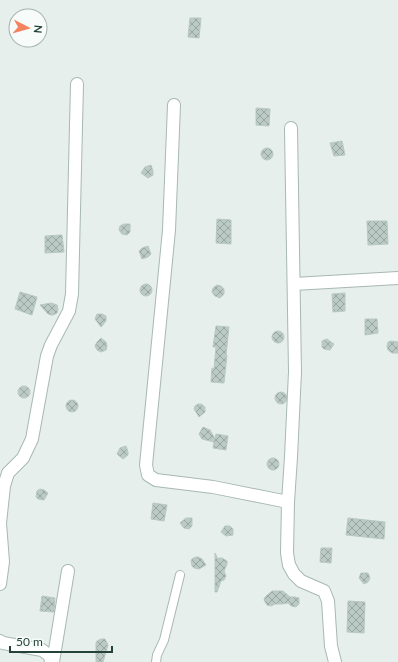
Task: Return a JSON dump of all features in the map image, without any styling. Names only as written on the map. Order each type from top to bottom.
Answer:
[{"type":"street","points":[[0,584],[3,562],[0,523],[4,486],[8,473],[23,458],[32,439],[47,356],[69,310],[72,294],[77,84]]},
{"type":"street","points":[[174,105],[169,230],[146,465],[148,475],[156,480],[213,487],[288,502]]},
{"type":"street","points":[[290,128],[295,372],[288,502],[287,553],[289,565],[294,574],[301,581],[324,591],[328,601],[331,646],[335,662]]},
{"type":"street","points":[[294,284],[398,278]]},
{"type":"street","points":[[52,662],[68,571]]},
{"type":"street","points":[[0,640],[3,643],[42,650],[50,656],[52,662]]},
{"type":"lane","points":[[156,662],[157,655],[164,640],[180,575]]},
{"type":"building","points":[[190,18],[201,18],[199,38],[188,37]]},
{"type":"building","points":[[256,108],[270,109],[269,126],[256,125]]},
{"type":"building","points":[[342,141],[345,155],[334,156],[330,143]]},
{"type":"building","points":[[265,148],[269,148],[273,154],[269,160],[265,160],[261,156],[261,152]]},
{"type":"building","points":[[151,165],[153,175],[148,178],[141,173],[145,167]]},
{"type":"building","points":[[217,219],[231,220],[231,244],[216,243]]},
{"type":"building","points":[[367,221],[387,221],[388,244],[368,245]]},
{"type":"building","points":[[130,224],[130,232],[127,235],[122,234],[119,230],[120,226]]},
{"type":"building","points":[[62,235],[64,252],[45,253],[45,236]]},
{"type":"building","points":[[148,246],[151,254],[142,259],[139,251]]},
{"type":"building","points":[[146,284],[150,286],[152,290],[150,294],[146,296],[142,294],[140,290],[142,286]]},
{"type":"building","points":[[217,285],[224,289],[224,294],[220,298],[215,296],[212,292],[213,288]]},
{"type":"building","points":[[20,292],[37,297],[32,315],[15,309]]},
{"type":"building","points":[[345,293],[345,311],[333,312],[332,294]]},
{"type":"building","points":[[51,303],[57,305],[58,309],[57,313],[53,315],[48,314],[40,305]]},
{"type":"building","points":[[97,314],[106,316],[106,321],[101,327],[95,319]]},
{"type":"building","points":[[365,319],[377,319],[378,333],[365,335]]},
{"type":"building","points":[[216,326],[229,327],[224,383],[211,382],[216,347],[213,347]]},
{"type":"building","points":[[276,331],[280,331],[284,337],[280,343],[276,343],[272,339],[272,335]]},
{"type":"building","points":[[101,338],[106,342],[107,346],[106,350],[101,352],[97,350],[95,346]]},
{"type":"building","points":[[327,339],[334,344],[330,350],[322,347],[322,341]]},
{"type":"building","points":[[388,342],[398,342],[398,353],[392,353],[388,350]]},
{"type":"building","points":[[22,386],[26,386],[30,392],[26,398],[22,398],[18,394],[18,390]]},
{"type":"building","points":[[279,392],[283,392],[287,398],[283,404],[279,404],[275,400],[275,396]]},
{"type":"building","points":[[70,400],[74,400],[78,406],[74,412],[70,412],[66,408],[66,404]]},
{"type":"building","points":[[198,404],[205,407],[205,412],[199,417],[194,409]]},
{"type":"building","points":[[203,427],[210,430],[215,439],[216,434],[228,436],[226,450],[213,448],[214,442],[202,439],[199,434]]},
{"type":"building","points":[[126,446],[128,455],[123,459],[117,454],[120,448]]},
{"type":"building","points":[[271,458],[275,458],[279,464],[275,470],[271,470],[267,466],[267,462]]},
{"type":"building","points":[[40,489],[48,493],[44,500],[36,497],[37,491]]},
{"type":"building","points":[[153,503],[167,505],[164,521],[151,519]]},
{"type":"building","points":[[186,518],[192,518],[192,526],[189,529],[184,528],[180,523]]},
{"type":"building","points":[[348,518],[385,522],[384,539],[346,535]]},
{"type":"building","points":[[225,526],[230,526],[233,529],[233,535],[226,536],[221,532]]},
{"type":"building","points":[[321,548],[332,548],[331,563],[320,562]]},
{"type":"building","points":[[215,553],[218,559],[222,558],[227,561],[224,571],[226,576],[224,580],[221,581],[217,592],[215,592]]},
{"type":"building","points":[[196,557],[202,559],[206,565],[199,569],[194,568],[191,561]]},
{"type":"building","points":[[361,573],[368,573],[370,578],[368,582],[364,584],[359,578]]},
{"type":"building","points":[[272,591],[283,591],[290,597],[299,598],[299,604],[296,607],[291,606],[288,603],[275,604],[271,606],[267,605],[264,600],[265,597]]},
{"type":"building","points":[[42,596],[55,598],[54,612],[40,611]]},
{"type":"building","points":[[348,601],[365,602],[364,633],[347,632]]},
{"type":"building","points":[[101,639],[105,639],[108,645],[103,662],[96,662],[96,643]]}]
